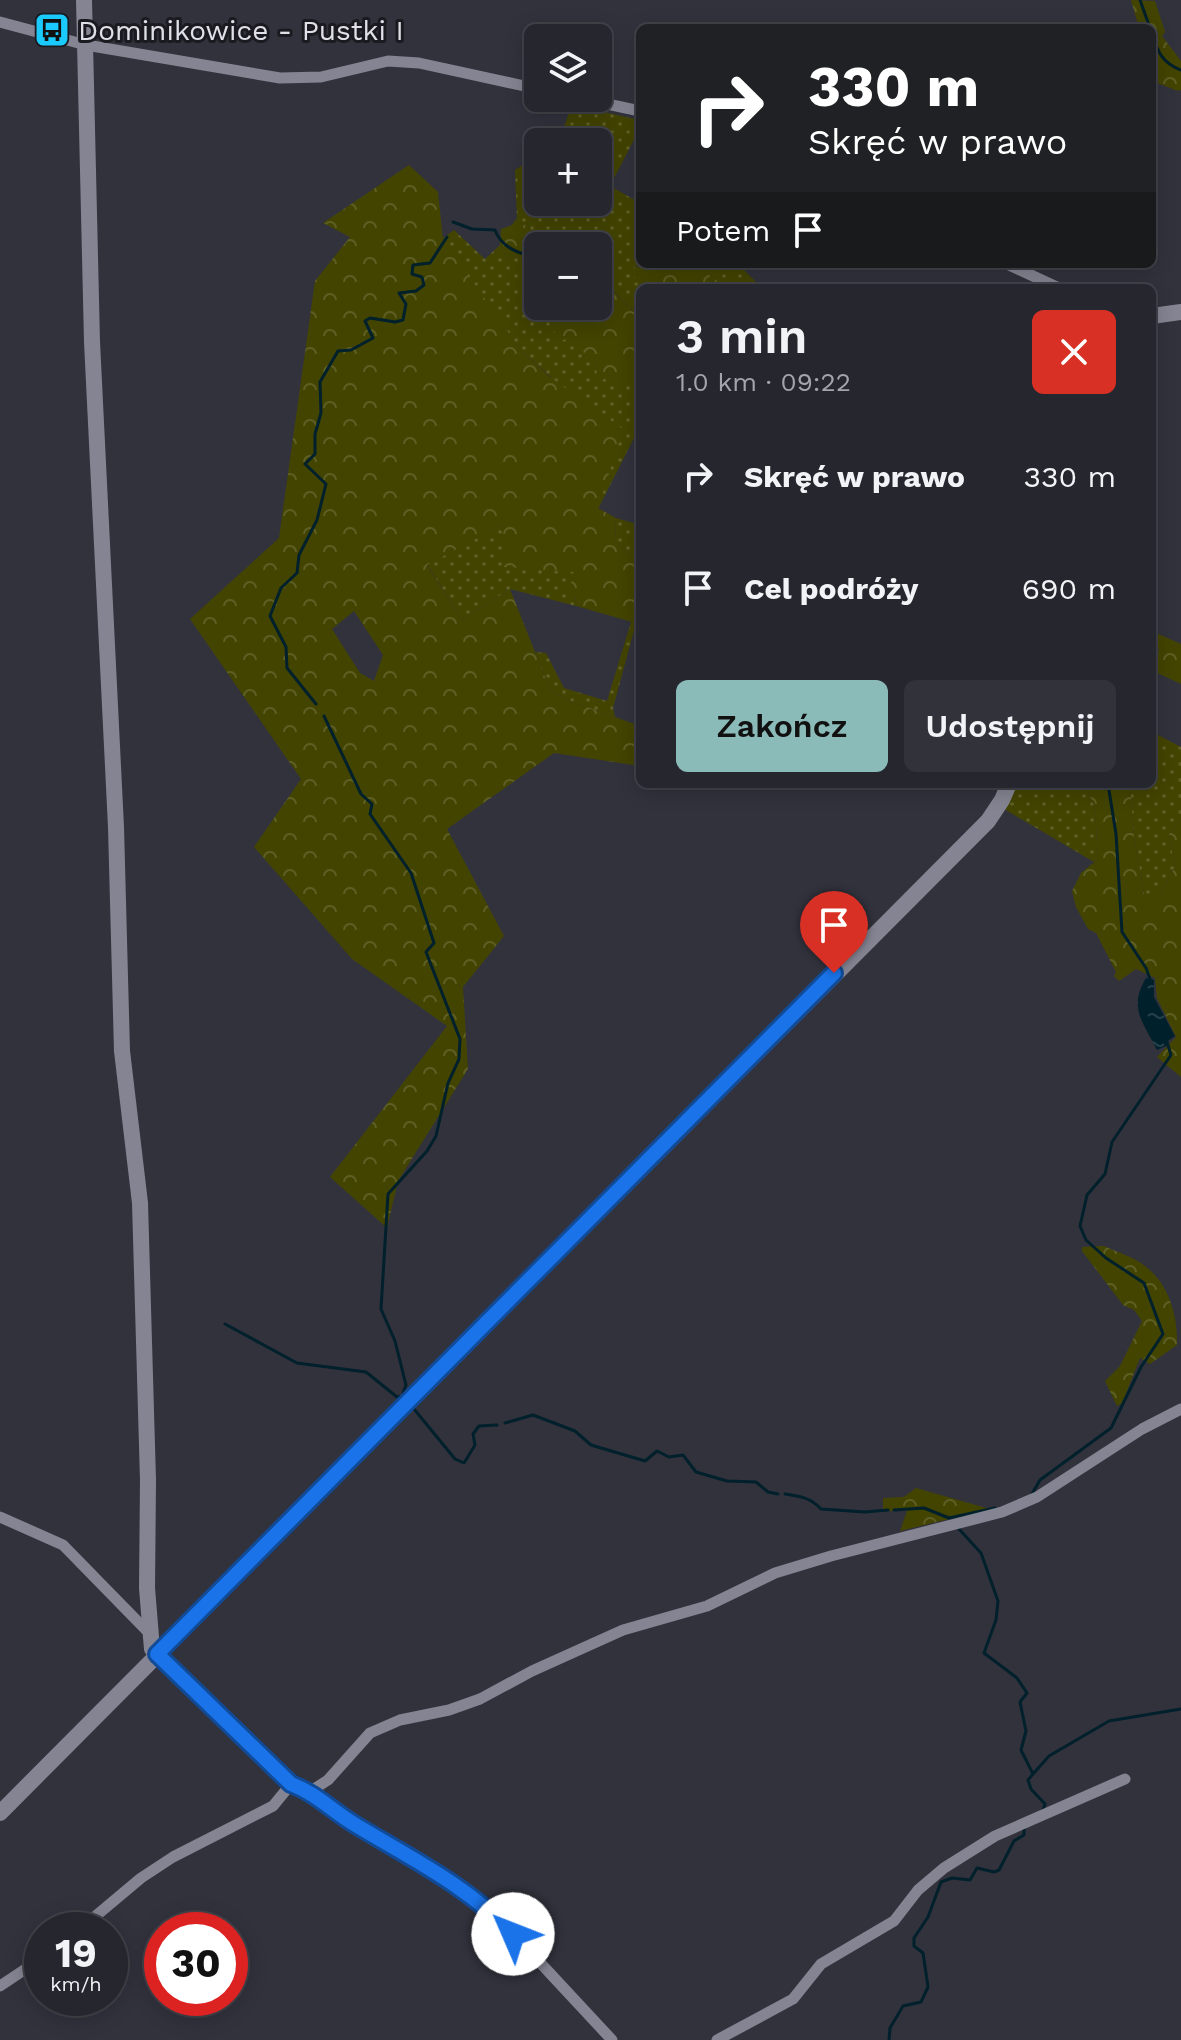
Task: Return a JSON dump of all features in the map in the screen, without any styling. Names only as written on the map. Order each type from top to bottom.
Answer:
[{"type":"street","points":[[84,0],[92,342],[115,802],[121,1017],[140,1203],[152,1649],[291,1784],[311,1791],[351,1822],[446,1878],[494,1913],[612,2040]]},
{"type":"street","points":[[0,22],[86,45],[280,78],[321,77],[388,61],[419,63],[524,86]]},
{"type":"street","points":[[612,105],[636,110]]},
{"type":"street","points":[[1016,268],[1050,284]]},
{"type":"street","points":[[1156,315],[1181,312]]},
{"type":"street","points":[[0,1813],[988,821],[1006,792]]},
{"type":"street","points":[[311,1791],[328,1780],[370,1733],[400,1720],[449,1710],[480,1699],[532,1671],[623,1630],[707,1606],[775,1573],[1002,1512],[1037,1497],[1142,1429],[1181,1409]]},
{"type":"street","points":[[0,1517],[63,1545],[150,1634]]},
{"type":"street","points":[[717,2040],[793,1999],[821,1964],[894,1921],[918,1890],[956,1860],[995,1836],[1125,1779]]},
{"type":"street","points":[[100,1912],[141,1878],[173,1857],[273,1806],[291,1784]]},
{"type":"street","points":[[0,1986],[24,1970]]},
{"type":"green space","points":[[1131,0],[1155,1],[1165,32],[1162,36],[1181,61],[1181,90],[1156,83],[1156,24],[1138,24]]},
{"type":"green space","points":[[569,112],[604,112],[636,119],[636,136],[612,182],[612,128],[564,128]]},
{"type":"green space","points":[[524,164],[524,216],[612,216],[612,187],[636,201],[635,266],[650,284],[636,284],[636,314],[612,289],[612,232],[530,232],[517,220],[515,170]]},
{"type":"green space","points":[[409,165],[438,192],[443,239],[522,352],[550,377],[623,429],[598,508],[616,518],[615,541],[636,559],[636,623],[576,606],[576,597],[569,591],[574,572],[504,567],[503,524],[427,565],[462,620],[510,589],[550,690],[568,700],[636,725],[636,765],[554,753],[447,829],[504,936],[463,987],[468,1069],[398,1181],[387,1228],[330,1177],[447,1026],[352,959],[254,847],[301,779],[190,619],[279,538],[315,281],[350,237],[323,223]],"holes":[[[354,611],[383,655],[374,681],[360,673],[332,629]]]},
{"type":"green space","points":[[516,219],[530,232],[524,232],[524,262],[516,256],[508,260],[500,245],[501,229],[512,225]]},
{"type":"green space","points":[[454,230],[485,259],[500,245],[508,260],[516,256],[524,262],[524,320],[558,320],[570,338],[594,356],[598,368],[626,382],[636,379],[636,434],[598,509],[551,377],[522,352],[442,239]]},
{"type":"green space","points":[[635,267],[707,268],[710,279],[720,284],[646,284],[634,277]]},
{"type":"green space","points":[[695,268],[742,268],[758,284],[717,284]]},
{"type":"green space","points":[[612,290],[636,314],[636,381],[619,383],[618,379],[608,375],[602,381],[596,375],[597,365],[593,356],[576,349],[576,343],[570,338],[560,341],[553,337],[555,331],[548,320],[612,320]]},
{"type":"green space","points":[[616,518],[636,524],[636,559],[615,541]]},
{"type":"green space","points":[[503,524],[575,572],[576,606],[510,589],[462,620],[427,564]]},
{"type":"green space","points":[[631,622],[636,623],[613,708],[615,717],[550,690],[535,652],[546,653],[564,688],[607,701]]},
{"type":"green space","points":[[1156,633],[1181,644],[1181,684],[1156,672],[1159,649],[1156,646]]},
{"type":"green space","points":[[1156,733],[1181,747],[1181,820],[1169,834],[1175,867],[1160,894],[1144,894],[1134,837],[1130,788],[1156,788]]},
{"type":"green space","points":[[1013,788],[1086,788],[1095,807],[1098,859],[1094,862],[1004,809]]},
{"type":"green space","points":[[1086,788],[1130,788],[1134,837],[1144,894],[1160,894],[1175,867],[1169,834],[1181,820],[1181,1077],[1157,1057],[1176,1037],[1157,998],[1155,978],[1136,969],[1119,981],[1096,933],[1088,929],[1076,907],[1072,891],[1081,873],[1098,859],[1095,807]]},
{"type":"green space","points":[[1104,1246],[1136,1260],[1153,1273],[1170,1301],[1177,1334],[1177,1345],[1150,1364],[1140,1358],[1122,1403],[1117,1406],[1105,1381],[1120,1366],[1142,1321],[1134,1310],[1123,1305],[1082,1251],[1082,1247]]},
{"type":"green space","points":[[916,1488],[990,1509],[900,1531],[907,1511],[883,1511],[883,1498],[904,1497]]},
{"type":"water","points":[[1146,978],[1154,980],[1154,997],[1175,1036],[1157,1050],[1138,1007]]},
{"type":"waterway","points":[[1140,0],[1149,24]]},
{"type":"waterway","points":[[1156,46],[1169,64],[1181,70]]},
{"type":"waterway","points":[[453,222],[472,229],[495,230],[502,242],[524,254]]},
{"type":"waterway","points":[[316,704],[287,668],[286,647],[270,616],[281,588],[297,573],[299,555],[317,520],[326,484],[305,464],[315,454],[315,434],[321,413],[320,382],[338,351],[351,350],[373,338],[365,321],[370,318],[395,322],[403,320],[406,304],[399,293],[416,291],[424,285],[422,277],[412,274],[413,265],[430,263],[447,237]]},
{"type":"waterway","points":[[225,1324],[297,1363],[366,1372],[397,1397],[402,1396],[406,1385],[395,1341],[381,1309],[388,1194],[427,1151],[436,1136],[448,1083],[459,1059],[460,1039],[426,952],[434,943],[411,873],[370,814],[372,804],[361,794],[324,716]]},
{"type":"waterway","points":[[1109,788],[1116,834],[1122,932],[1150,979]]},
{"type":"waterway","points":[[1032,1494],[1040,1480],[1111,1428],[1141,1367],[1163,1334],[1144,1283],[1106,1258],[1086,1240],[1080,1226],[1087,1195],[1105,1174],[1112,1142],[1171,1055],[1166,1039]]},
{"type":"waterway","points":[[414,1409],[455,1459],[464,1463],[475,1445],[473,1434],[479,1426],[497,1425]]},
{"type":"waterway","points":[[505,1423],[533,1415],[575,1431],[591,1445],[645,1461],[657,1451],[669,1457],[683,1455],[696,1472],[727,1481],[756,1482],[768,1492],[778,1494]]},
{"type":"waterway","points":[[785,1494],[805,1498],[821,1509],[888,1510]]},
{"type":"waterway","points":[[894,1510],[924,1508],[949,1518],[995,1508]]},
{"type":"waterway","points":[[958,1528],[981,1553],[998,1601],[996,1620],[984,1653],[1017,1678],[1027,1693],[1020,1702],[1026,1731],[1021,1750],[1033,1774],[1028,1780],[1031,1789],[1045,1804],[1043,1810]]},
{"type":"waterway","points":[[1033,1774],[1049,1756],[1109,1721],[1181,1709]]},
{"type":"waterway","points":[[889,2040],[890,2028],[903,2006],[921,2002],[928,1987],[923,1953],[914,1946],[914,1938],[928,1917],[941,1882],[952,1878],[970,1880],[977,1868],[994,1872],[999,1870],[1014,1841],[1024,1835],[1024,1826]]},
{"type":"place","name":"Dominikowice - Pustki I","points":[[52,30]]},
{"type":"route","points":[[513,1934],[494,1913],[446,1878],[351,1822],[311,1791],[291,1784],[157,1654],[834,973]]}]
